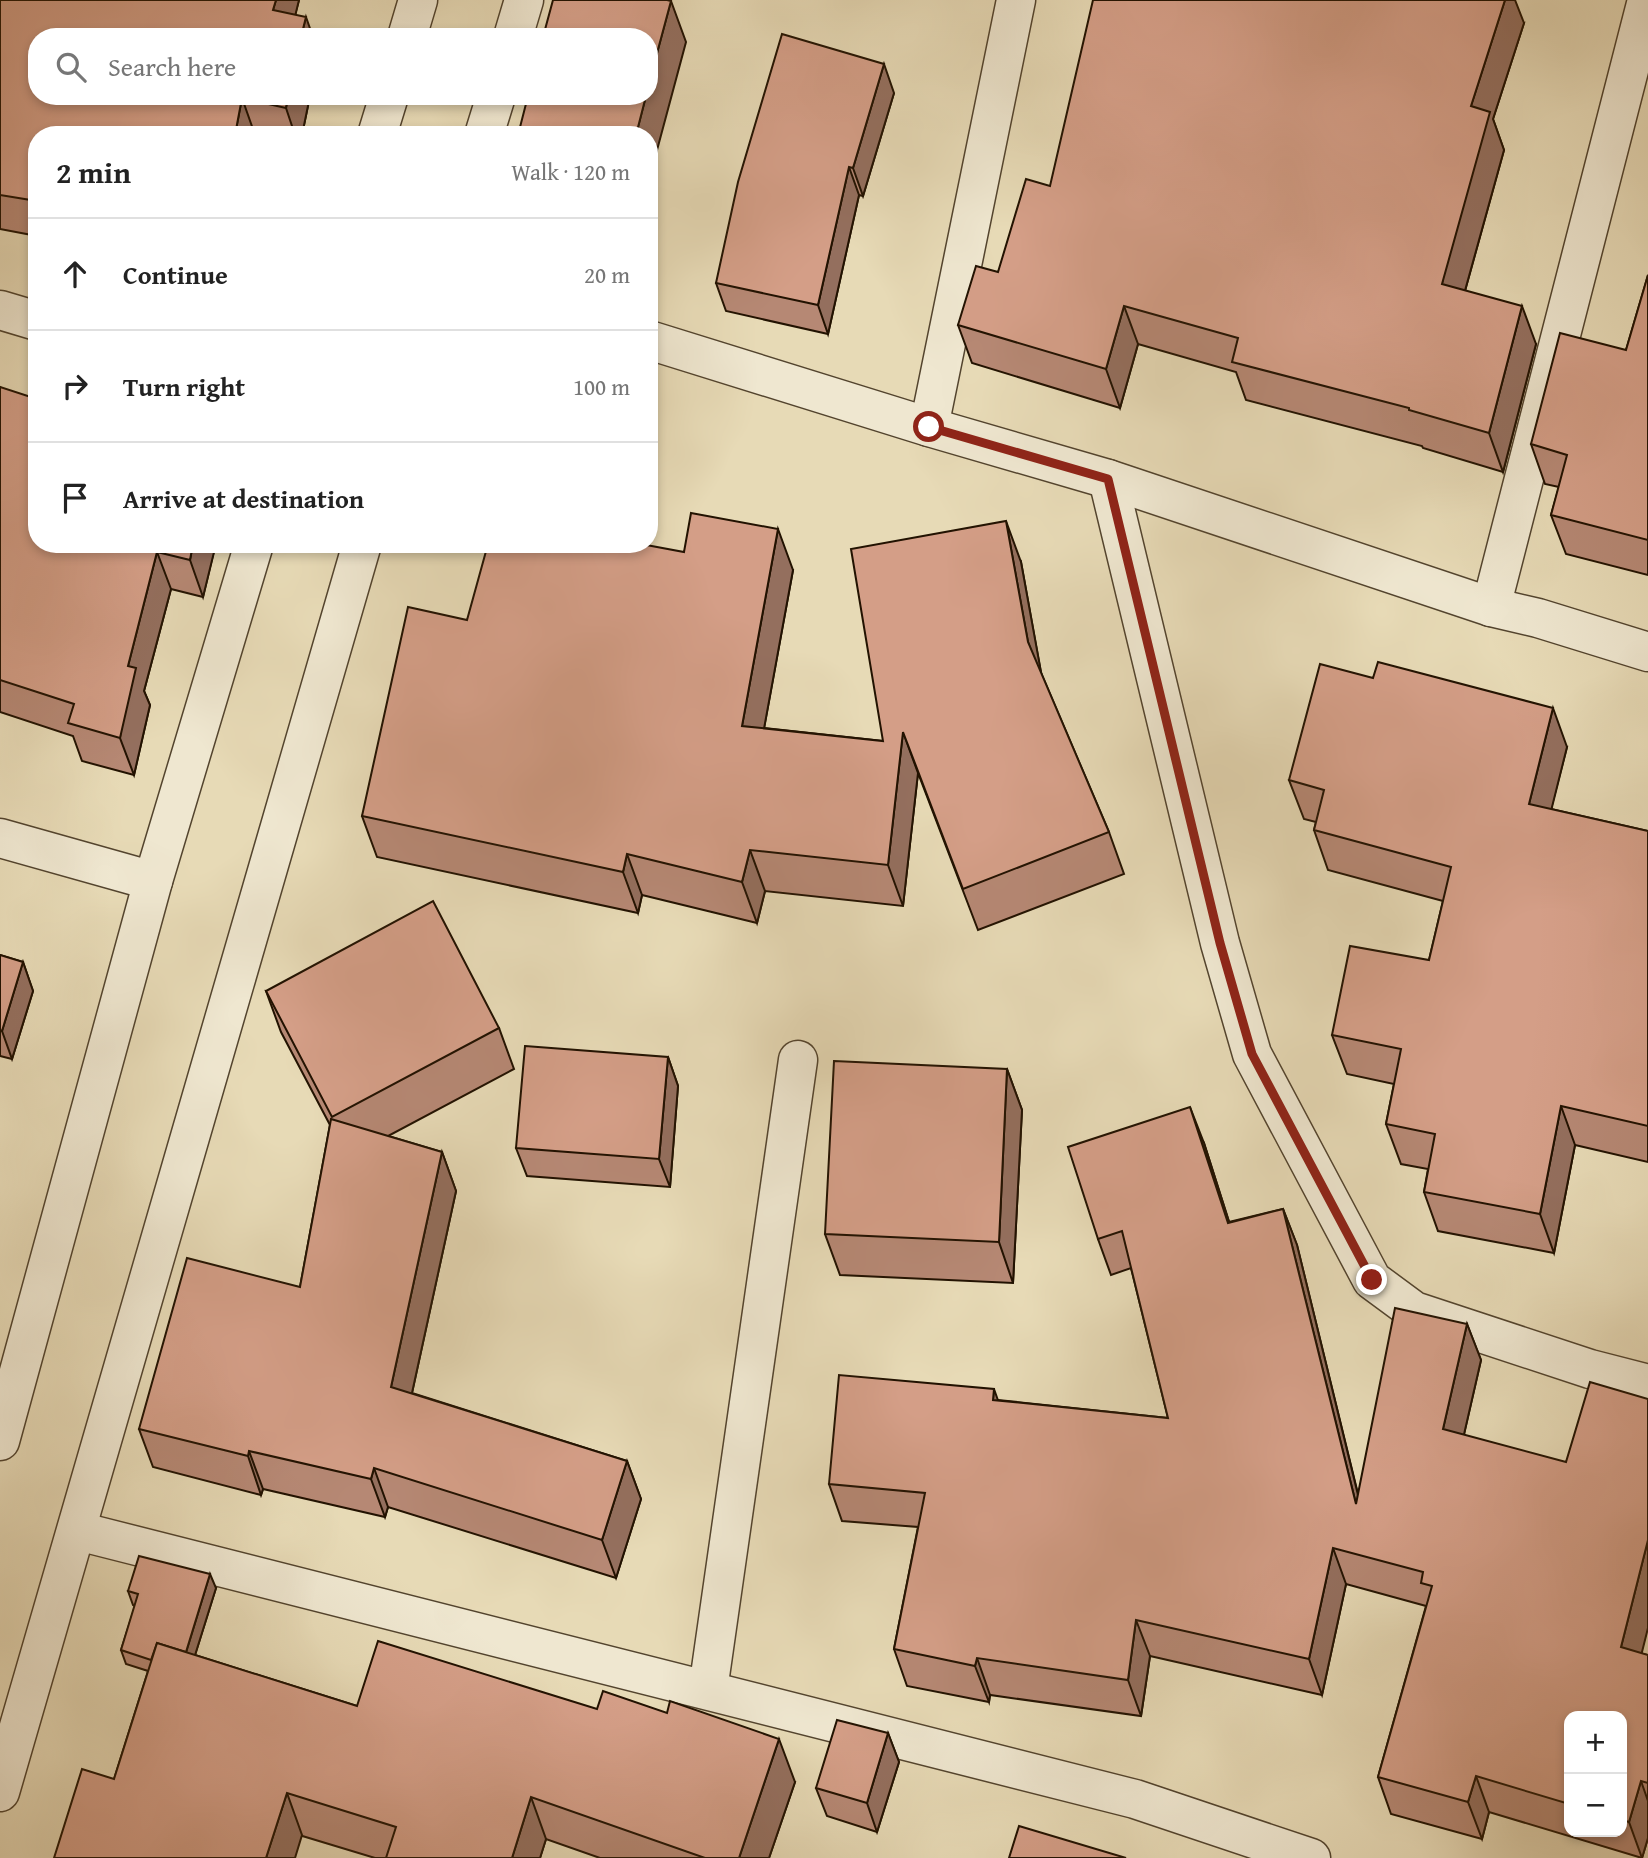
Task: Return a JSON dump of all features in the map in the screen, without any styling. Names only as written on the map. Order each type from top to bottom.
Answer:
[{"type":"street","points":[[410,28],[418,0]]},
{"type":"street","points":[[516,28],[524,0]]},
{"type":"street","points":[[929,427],[1016,0]]},
{"type":"street","points":[[1491,607],[1647,0]]},
{"type":"street","points":[[380,126],[386,105]]},
{"type":"street","points":[[487,126],[493,105]]},
{"type":"street","points":[[0,310],[28,318]]},
{"type":"street","points":[[658,343],[1108,479],[1491,607],[1538,618],[1648,652]]},
{"type":"street","points":[[1108,479],[1220,943],[1252,1054],[1372,1280],[1414,1311],[1590,1370],[1648,1384]]},
{"type":"street","points":[[0,1441],[153,881],[251,553]]},
{"type":"street","points":[[0,1792],[78,1531],[277,830],[359,553]]},
{"type":"street","points":[[0,838],[153,881]]},
{"type":"street","points":[[708,1690],[798,1060]]},
{"type":"street","points":[[78,1531],[1135,1799],[1242,1848],[1311,1858]]},
{"type":"building","points":[[0,0],[276,0],[273,10],[306,17],[303,28],[28,28],[28,105],[241,105],[237,126],[28,126],[28,200],[0,195]]},
{"type":"building","points":[[553,0],[671,1],[658,49],[658,28],[545,28]]},
{"type":"building","points":[[1093,0],[1505,0],[1471,106],[1490,112],[1442,284],[1522,306],[1489,433],[1409,408],[1232,362],[1238,338],[1124,306],[1106,369],[958,325],[976,266],[998,272],[1026,179],[1050,186]]},
{"type":"building","points":[[782,34],[884,64],[853,168],[849,167],[818,305],[716,283],[738,182]]},
{"type":"building","points":[[526,105],[644,105],[638,126],[520,126]]},
{"type":"building","points":[[1648,275],[1648,540],[1551,515],[1567,455],[1531,444],[1560,333],[1626,350]]},
{"type":"building","points":[[0,387],[28,396],[28,553],[157,553],[128,666],[136,668],[120,738],[68,723],[74,704],[0,680]]},
{"type":"building","points":[[691,513],[778,529],[742,726],[883,741],[851,549],[1006,521],[1028,642],[1109,832],[963,889],[903,732],[888,865],[750,850],[742,882],[627,854],[623,872],[362,816],[408,607],[467,620],[486,553],[658,553],[658,547],[684,552]]},
{"type":"building","points":[[161,553],[191,553],[190,560]]},
{"type":"building","points":[[1378,662],[1553,708],[1529,804],[1648,831],[1648,1126],[1561,1106],[1540,1214],[1424,1192],[1435,1134],[1386,1124],[1401,1049],[1332,1035],[1350,946],[1429,960],[1451,867],[1314,830],[1324,790],[1289,780],[1320,664],[1373,678]]},
{"type":"building","points":[[433,901],[499,1028],[332,1117],[266,991]]},
{"type":"building","points":[[0,955],[23,962],[2,1031],[0,1030]]},
{"type":"building","points":[[525,1046],[668,1057],[659,1159],[516,1148]]},
{"type":"building","points":[[834,1061],[1007,1069],[999,1242],[825,1234]]},
{"type":"building","points":[[1190,1107],[1228,1223],[1283,1209],[1356,1504],[1395,1308],[1467,1324],[1443,1429],[1566,1462],[1590,1382],[1648,1399],[1648,1540],[1621,1647],[1648,1655],[1648,1783],[1641,1781],[1629,1822],[1627,1711],[1564,1711],[1564,1802],[1476,1776],[1468,1802],[1378,1777],[1432,1586],[1421,1583],[1423,1572],[1333,1548],[1309,1659],[1136,1620],[1128,1680],[977,1658],[975,1666],[894,1649],[925,1493],[829,1484],[839,1375],[994,1389],[993,1400],[1168,1418],[1122,1231],[1098,1239],[1068,1147]]},
{"type":"building","points":[[331,1119],[442,1152],[391,1387],[627,1461],[602,1540],[374,1468],[371,1479],[249,1451],[248,1456],[139,1429],[187,1258],[300,1287]]},
{"type":"building","points":[[139,1556],[210,1574],[186,1652],[157,1643],[151,1660],[121,1650],[138,1594],[128,1591]]},
{"type":"building","points":[[378,1641],[597,1709],[603,1691],[667,1713],[670,1701],[779,1739],[739,1858],[705,1858],[531,1797],[512,1858],[386,1858],[396,1827],[287,1793],[266,1858],[54,1858],[82,1769],[114,1779],[157,1643],[357,1706]]},
{"type":"building","points":[[837,1720],[888,1733],[867,1803],[816,1788]]},
{"type":"building","points":[[1019,1826],[1126,1858],[1009,1858]]},
{"type":"route","points":[[929,427],[1108,479],[1220,943],[1252,1054],[1372,1280]]}]
